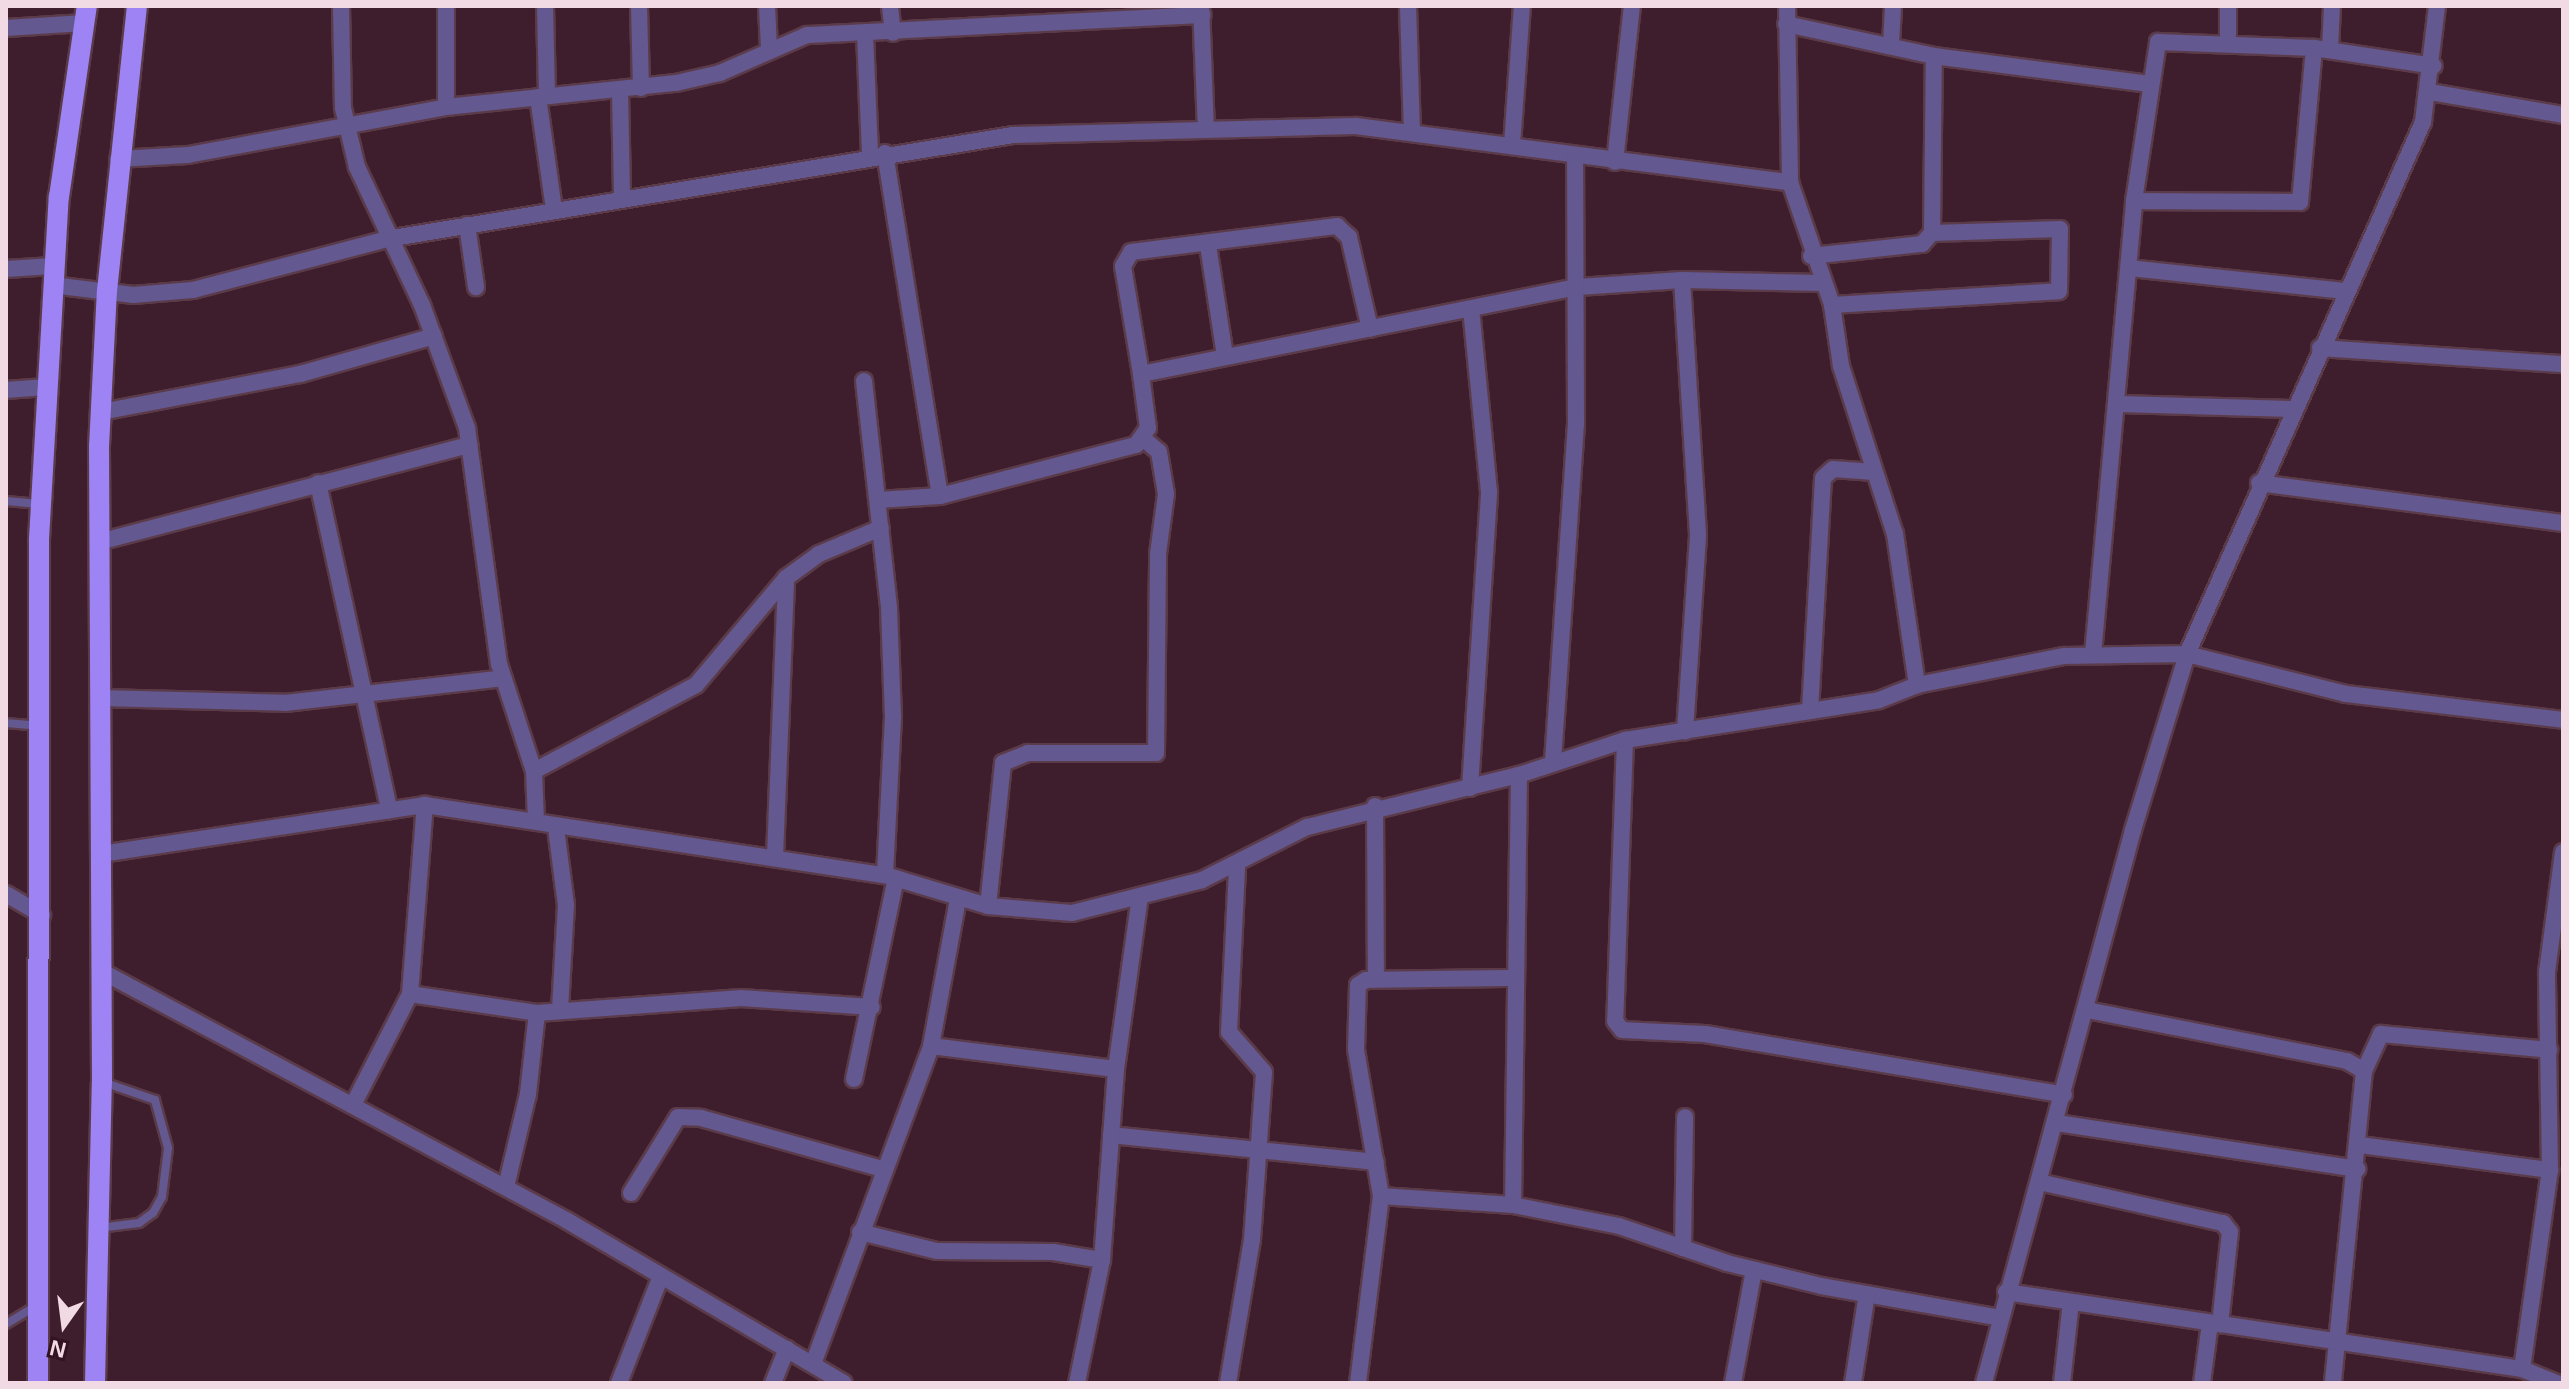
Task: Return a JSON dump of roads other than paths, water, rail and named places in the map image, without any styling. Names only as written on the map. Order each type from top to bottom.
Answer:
[{"type":"main road","points":[[95,1383],[102,1082],[101,412],[118,159],[137,6]]},
{"type":"main road","points":[[38,1383],[42,915],[39,727],[41,504],[53,276],[85,14]]},
{"type":"street","points":[[341,6],[347,125],[387,239],[434,336],[470,445],[504,678],[534,771],[536,820]]},
{"type":"street","points":[[446,6],[446,107]]},
{"type":"street","points":[[545,6],[543,97],[554,210]]},
{"type":"street","points":[[639,6],[641,88]]},
{"type":"street","points":[[767,6],[769,49]]},
{"type":"street","points":[[890,6],[893,33]]},
{"type":"street","points":[[1408,6],[1412,133]]},
{"type":"street","points":[[1512,145],[1522,6]]},
{"type":"street","points":[[1615,162],[1632,6]]},
{"type":"street","points":[[1787,6],[1790,182],[1820,283],[1832,305],[1841,366],[1895,534],[1917,685]]},
{"type":"street","points":[[1891,45],[1893,6]]},
{"type":"street","points":[[2228,6],[2228,42]]},
{"type":"street","points":[[2134,201],[2300,202],[2322,49],[2332,6]]},
{"type":"street","points":[[1984,1383],[2006,1292],[2057,1123],[2187,654],[2344,291],[2399,180],[2430,92],[2437,6]]},
{"type":"street","points":[[118,159],[188,155],[446,107],[641,88],[720,73],[807,35],[893,33],[1201,10],[1206,128]]},
{"type":"street","points":[[6,28],[85,14]]},
{"type":"street","points":[[1786,24],[1934,56],[2149,84]]},
{"type":"street","points":[[865,34],[878,154],[940,496]]},
{"type":"street","points":[[2093,654],[2119,404],[2134,201],[2149,84],[2158,42],[2228,42],[2322,49],[2434,66]]},
{"type":"street","points":[[1811,256],[1922,244],[1932,233],[1934,56]]},
{"type":"street","points":[[620,90],[622,195]]},
{"type":"street","points":[[2430,92],[2562,111]]},
{"type":"street","points":[[6,269],[53,276],[107,291],[154,295],[193,290],[387,239],[622,195],[1013,135],[1356,126],[1512,145],[1615,162],[1790,182]]},
{"type":"street","points":[[1553,761],[1578,287],[1570,220],[1575,155]]},
{"type":"street","points":[[467,225],[476,287]]},
{"type":"street","points":[[878,500],[940,496],[1136,445],[1148,428],[1125,258],[1345,229],[1370,329]]},
{"type":"street","points":[[1832,305],[2059,291],[2060,229],[1932,233]]},
{"type":"street","points":[[1208,245],[1225,356]]},
{"type":"street","points":[[2129,268],[2344,291]]},
{"type":"street","points":[[1682,280],[1698,536],[1685,732]]},
{"type":"street","points":[[1141,374],[1578,287],[1682,280],[1820,283]]},
{"type":"street","points":[[1470,788],[1489,492],[1471,309]]},
{"type":"street","points":[[101,412],[300,374],[434,336]]},
{"type":"street","points":[[2320,348],[2563,364]]},
{"type":"street","points":[[854,1079],[872,1007],[891,876],[893,717],[881,528],[864,381]]},
{"type":"street","points":[[6,390],[46,387]]},
{"type":"street","points":[[2119,404],[2292,409]]},
{"type":"street","points":[[988,906],[1003,763],[1028,753],[1156,753],[1158,554],[1166,494],[1159,452],[1143,438]]},
{"type":"street","points":[[99,542],[470,445]]},
{"type":"street","points":[[1810,711],[1823,478],[1833,469],[1874,472]]},
{"type":"street","points":[[318,483],[362,698],[389,810]]},
{"type":"street","points":[[2259,483],[2563,523]]},
{"type":"street","points":[[534,771],[696,685],[786,578],[819,554],[881,528]]},
{"type":"street","points":[[775,856],[786,578]]},
{"type":"street","points":[[101,854],[425,805],[536,820],[556,828],[775,856],[891,876],[988,906],[1072,913],[1140,897],[1237,866],[1307,827],[1375,806],[1519,775],[1553,761],[1625,740],[1879,700],[1917,685],[2093,654],[2187,654],[2346,694],[2563,720]]},
{"type":"street","points":[[100,698],[362,698],[504,678]]},
{"type":"street","points":[[1625,740],[1615,1021],[1622,1030],[1705,1034],[2064,1095]]},
{"type":"street","points":[[1513,1205],[1519,775]]},
{"type":"street","points":[[354,1103],[410,994],[425,805]]},
{"type":"street","points":[[1375,806],[1376,979]]},
{"type":"street","points":[[556,828],[566,905],[560,1010]]},
{"type":"street","points":[[2522,1369],[2550,1170],[2547,972],[2563,852]]},
{"type":"street","points":[[1228,1383],[1259,1151],[1264,1072],[1234,1042],[1227,1019],[1237,866]]},
{"type":"street","points":[[6,894],[42,915]]},
{"type":"street","points":[[1077,1383],[1102,1260],[1116,1069],[1140,897]]},
{"type":"street","points":[[813,1364],[882,1169],[931,1046],[958,899]]},
{"type":"street","points":[[101,971],[354,1103],[506,1187],[844,1383]]},
{"type":"street","points":[[1358,1383],[1381,1196],[1356,1049],[1354,997],[1358,985],[1376,979],[1516,978]]},
{"type":"street","points":[[410,994],[537,1013],[741,998],[872,1007]]},
{"type":"street","points":[[2087,1010],[2347,1061],[2364,1071]]},
{"type":"street","points":[[506,1187],[528,1094],[537,1013]]},
{"type":"street","points":[[2333,1383],[2335,1341],[2358,1169],[2364,1071],[2381,1034],[2549,1050]]},
{"type":"street","points":[[931,1046],[1116,1069]]},
{"type":"street","points":[[631,1193],[678,1117],[701,1118],[882,1169]]},
{"type":"street","points":[[1683,1248],[1685,1117]]},
{"type":"street","points":[[2057,1123],[2358,1169]]},
{"type":"street","points":[[1111,1135],[1376,1162]]},
{"type":"street","points":[[2360,1145],[2550,1170]]},
{"type":"street","points":[[2039,1182],[2223,1223],[2230,1232],[2202,1383]]},
{"type":"street","points":[[1381,1196],[1513,1205],[1619,1226],[1754,1270],[2000,1318]]},
{"type":"street","points":[[860,1232],[937,1251],[1053,1252],[1102,1260]]},
{"type":"street","points":[[1733,1383],[1754,1270]]},
{"type":"street","points":[[619,1383],[661,1276]]},
{"type":"street","points":[[2006,1292],[2522,1369],[2556,1383]]},
{"type":"street","points":[[1853,1383],[1867,1294]]},
{"type":"street","points":[[2062,1383],[2071,1302]]},
{"type":"street","points":[[773,1383],[787,1349]]},
{"type":"lane","points":[[6,501],[41,504]]},
{"type":"lane","points":[[6,723],[39,727]]},
{"type":"lane","points":[[98,1228],[139,1223],[153,1213],[162,1197],[168,1148],[155,1100],[102,1082]]},
{"type":"lane","points":[[6,1324],[38,1305]]}]
